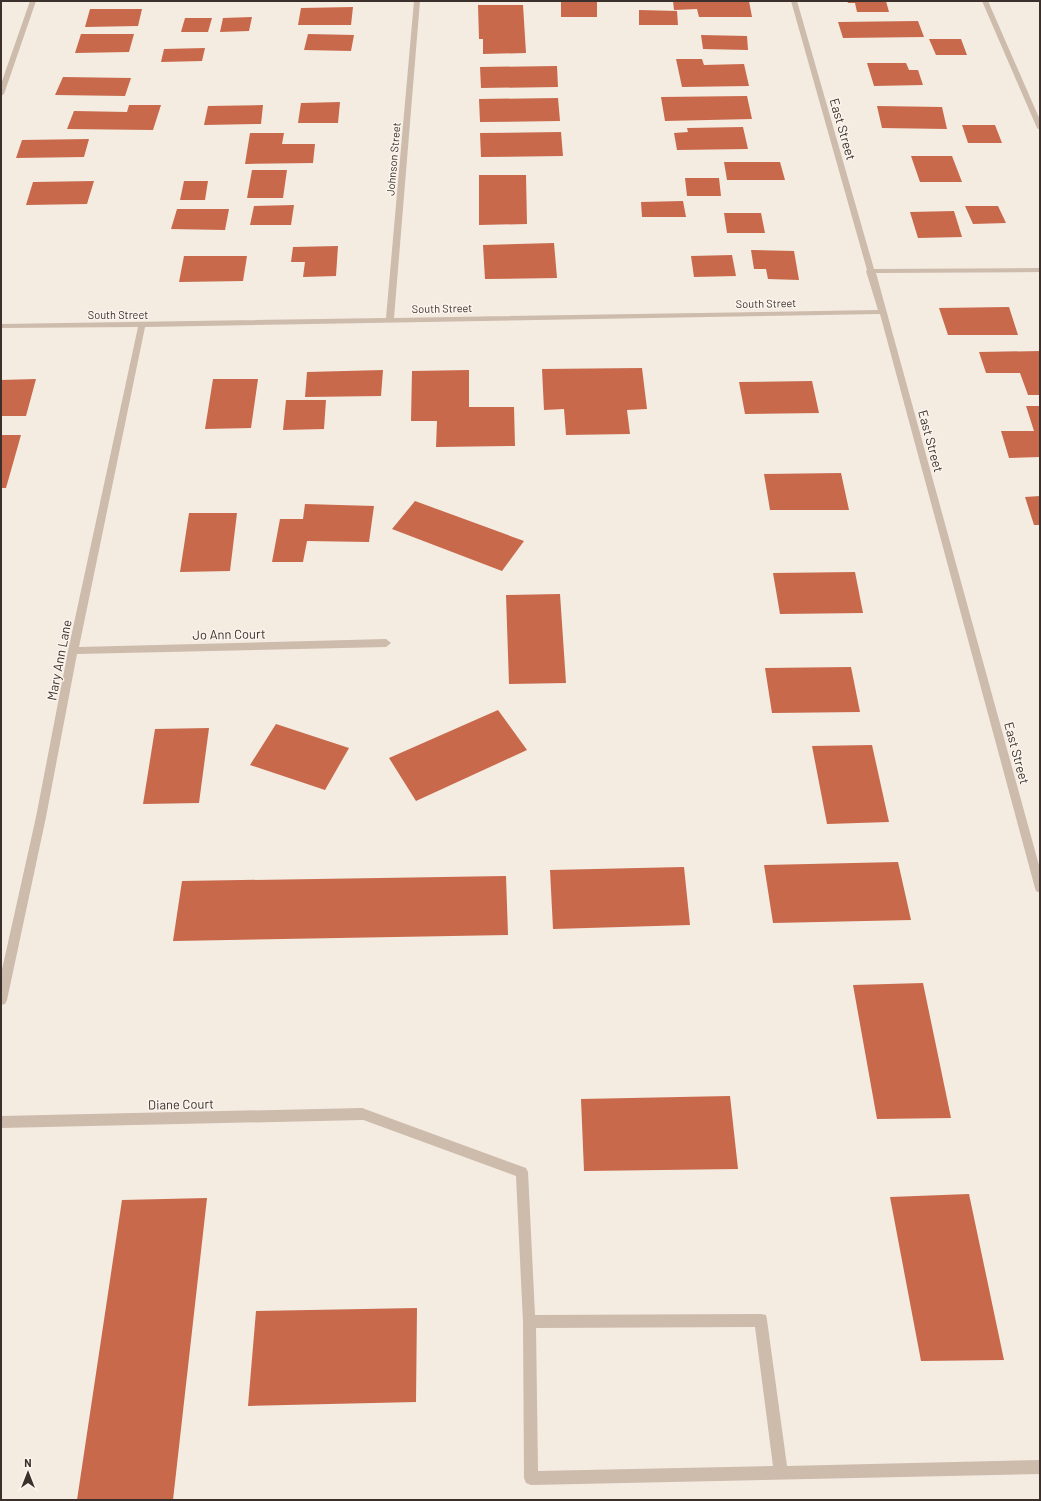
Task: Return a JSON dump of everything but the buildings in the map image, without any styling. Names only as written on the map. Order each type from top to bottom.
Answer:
[{"type":"street","points":[[1,94],[33,1]]},
{"type":"street","name":"Johnson Street","points":[[390,320],[417,1]]},
{"type":"street","name":"East Street","points":[[794,1],[882,312],[1040,888]]},
{"type":"street","points":[[985,1],[1040,128]]},
{"type":"street","points":[[870,271],[1040,270]]},
{"type":"street","name":"South Street","points":[[1,326],[142,325],[882,312]]},
{"type":"street","name":"Mary Ann Lane","points":[[1,1000],[41,817],[73,651],[142,325]]},
{"type":"street","name":"Jo Ann Court","points":[[73,651],[386,643]]},
{"type":"street","name":"Diane Court","points":[[1,1122],[362,1114],[522,1172],[529,1322]]},
{"type":"street","points":[[781,1473],[761,1320],[529,1322],[531,1478],[781,1473],[1040,1467]]}]
